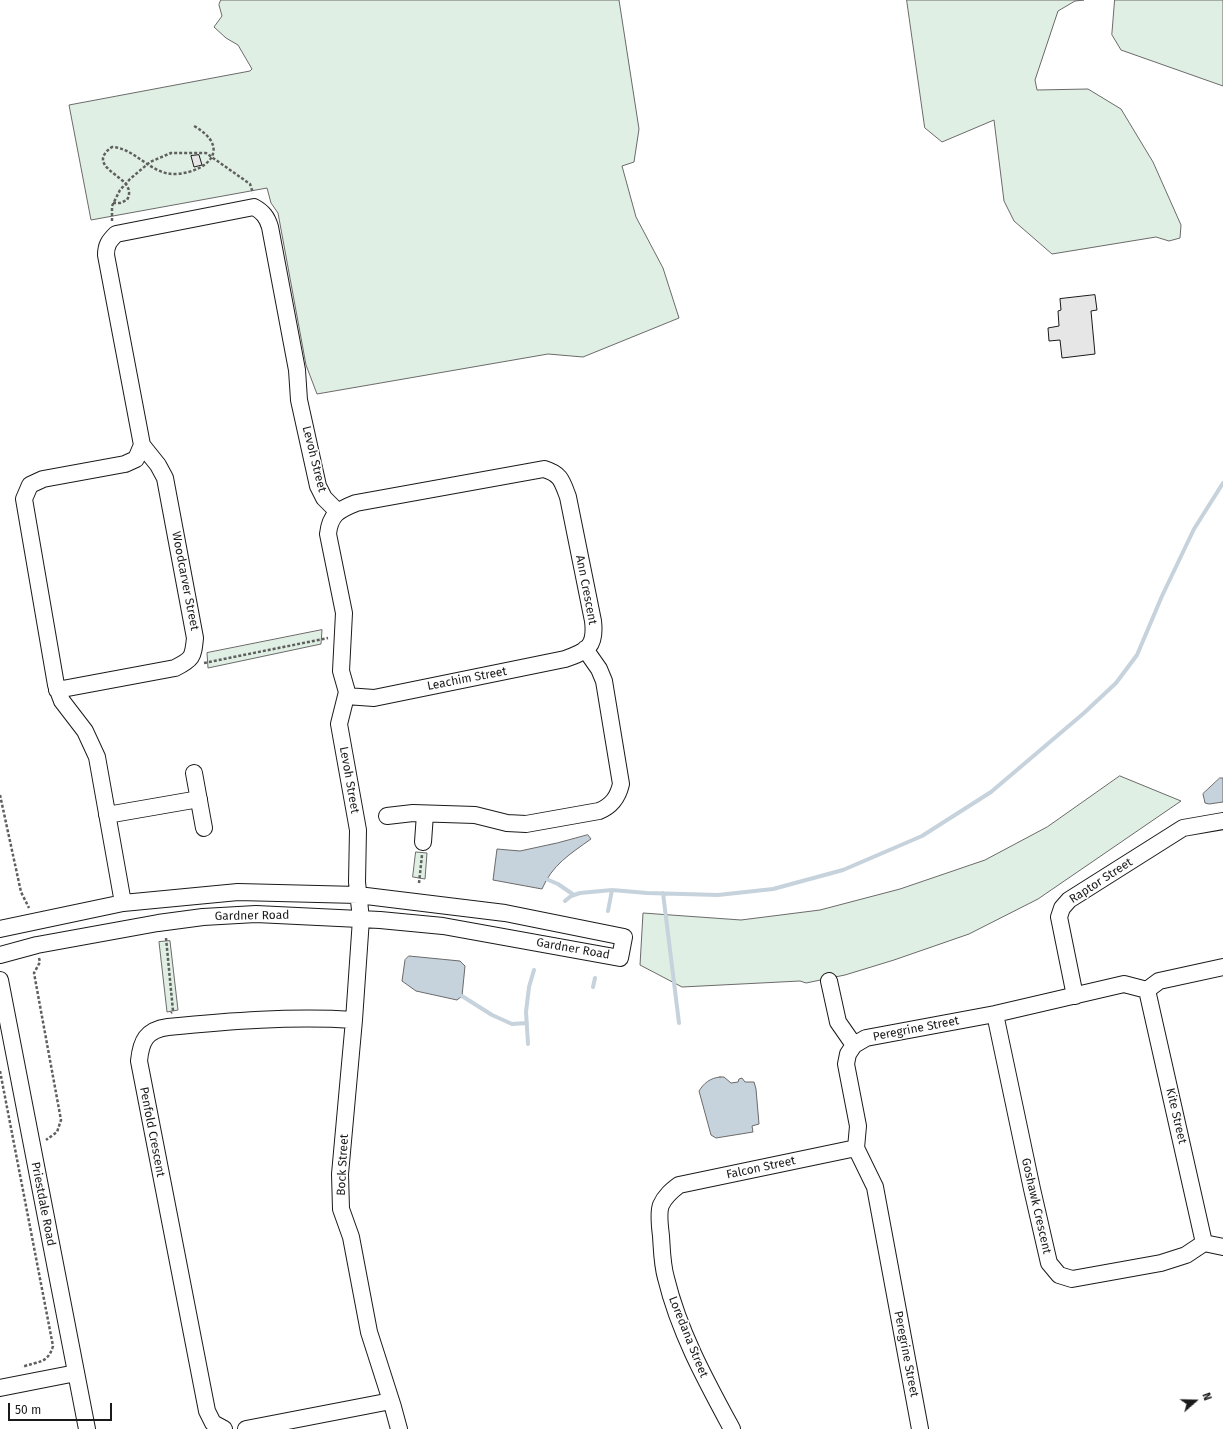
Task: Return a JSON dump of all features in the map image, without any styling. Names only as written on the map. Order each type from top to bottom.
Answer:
[{"type":"street","points":[[116,234],[254,207]]},
{"type":"street","name":"Levoh Street","points":[[254,207],[264,215],[270,227],[297,370],[299,400],[318,486],[324,498],[338,512],[335,514],[329,525],[328,534],[344,613],[341,671],[347,692],[339,724],[358,830],[357,882],[360,919]]},
{"type":"street","name":"Woodcarver Street","points":[[57,690],[175,668],[186,662],[193,655],[195,638],[165,478],[158,465],[142,445],[106,254],[106,247],[116,234]]},
{"type":"street","points":[[123,904],[96,758],[85,731],[62,701],[57,690],[24,499],[30,485],[43,479],[125,464],[136,459],[142,445]]},
{"type":"street","name":"Ann Crescent","points":[[338,512],[356,503],[544,469],[553,472],[561,478],[568,497],[593,621],[593,640],[585,650]]},
{"type":"street","points":[[387,816],[404,814],[475,815],[507,823],[526,824],[599,811],[607,807],[614,801],[621,784],[604,681],[599,669],[585,650]]},
{"type":"street","name":"Leachim Street","points":[[346,696],[374,698],[565,659],[578,655],[585,650]]},
{"type":"street","points":[[194,773],[204,828]]},
{"type":"street","points":[[107,815],[198,799]]},
{"type":"street","points":[[423,842],[425,814]]},
{"type":"street","name":"Raptor Street","points":[[1075,996],[1059,917],[1062,908],[1069,900],[1183,828],[1223,821]]},
{"type":"street","name":"Gardner Road","points":[[0,929],[123,904],[238,892],[358,895],[505,913],[624,937],[620,958],[443,926],[360,919],[256,914],[203,917],[158,923],[36,945],[0,955]]},
{"type":"street","name":"Bock Street","points":[[360,919],[354,1020],[340,1174],[341,1209],[351,1237],[369,1332],[399,1429]]},
{"type":"street","points":[[1147,990],[1158,982],[1223,967]]},
{"type":"street","name":"Priestdale Road","points":[[0,980],[87,1429]]},
{"type":"street","points":[[829,981],[838,1022],[854,1045],[848,1054],[846,1064],[858,1126],[856,1148]]},
{"type":"street","name":"Peregrine Street","points":[[854,1045],[866,1038],[995,1014],[1124,984],[1147,990]]},
{"type":"street","name":"Kite Street","points":[[1147,990],[1204,1243]]},
{"type":"street","name":"Goshawk Crescent","points":[[995,1014],[1049,1263],[1059,1275],[1072,1278],[1161,1264],[1186,1255],[1204,1243]]},
{"type":"street","name":"Penfold Crescent","points":[[224,1429],[213,1423],[207,1411],[139,1061],[140,1047],[144,1039],[151,1033],[161,1028],[168,1027],[216,1022],[264,1020],[354,1020]]},
{"type":"street","name":"Peregrine Street","points":[[856,1148],[875,1187],[920,1429]]},
{"type":"street","name":"Falcon Street","points":[[668,1193],[679,1185],[856,1148]]},
{"type":"street","name":"Loredana Street","points":[[668,1193],[660,1207],[661,1248],[666,1278],[676,1315],[701,1372],[732,1429]]},
{"type":"street","points":[[1204,1243],[1223,1247]]},
{"type":"street","points":[[0,1388],[76,1373]]},
{"type":"street","points":[[246,1429],[391,1401]]},
{"type":"path","points":[[113,203],[120,203],[127,200],[129,195],[126,184],[112,173],[105,164],[104,157],[108,150],[112,147],[126,150],[146,165],[167,173],[176,174],[188,172],[201,167],[212,158],[215,150],[214,144],[210,139],[200,129],[194,126]]},
{"type":"path","points":[[116,234],[112,225],[112,206],[120,190],[150,162],[171,154],[206,153],[250,184],[253,192],[254,207]]},
{"type":"path","points":[[201,666],[205,663],[329,638]]},
{"type":"path","points":[[0,795],[21,892],[23,898],[29,906],[32,922]]},
{"type":"path","points":[[419,883],[423,842]]},
{"type":"path","points":[[166,938],[173,1011],[168,1018],[168,1027]]},
{"type":"path","points":[[32,1150],[57,1132],[61,1120],[34,973],[40,962],[36,945]]},
{"type":"path","points":[[0,1071],[54,1346],[49,1357],[44,1361],[32,1363],[15,1371]]},
{"type":"green space","points":[[221,0],[619,0],[639,129],[634,162],[622,166],[636,217],[663,268],[679,318],[583,357],[548,354],[317,394],[306,365],[278,213],[271,203],[267,188],[91,220],[69,105],[250,71],[252,69],[238,45],[226,38],[214,27],[222,16],[219,5]]},
{"type":"green space","points":[[907,0],[1084,0],[1075,1],[1058,11],[1035,80],[1037,90],[1088,89],[1121,109],[1153,162],[1181,225],[1180,238],[1169,241],[1156,237],[1052,254],[1014,221],[1004,201],[994,120],[942,142],[925,128]]},
{"type":"green space","points":[[1115,0],[1223,0],[1223,86],[1121,50],[1112,35]]},
{"type":"green space","points":[[322,630],[321,644],[208,668],[207,653]]},
{"type":"green space","points":[[1120,776],[1181,801],[1038,899],[969,934],[845,975],[806,983],[800,981],[682,987],[640,965],[643,913],[741,920],[820,910],[900,889],[985,860],[1047,827]]},
{"type":"green space","points":[[416,852],[427,853],[425,879],[413,877]]},
{"type":"green space","points":[[170,941],[178,1010],[167,1012],[159,942]]},
{"type":"shaded area","points":[[1220,778],[1223,778],[1223,802],[1209,804],[1205,803],[1203,794]]},
{"type":"shaded area","points":[[588,835],[591,839],[569,855],[556,867],[542,889],[493,880],[497,849],[520,851]]},
{"type":"shaded area","points":[[409,956],[460,961],[465,966],[462,996],[457,1000],[416,991],[402,981],[405,960]]},
{"type":"shaded area","points":[[724,1077],[731,1083],[738,1082],[739,1079],[742,1078],[745,1082],[754,1082],[759,1124],[752,1126],[753,1132],[716,1138],[711,1135],[699,1091],[708,1081],[713,1078]]},
{"type":"building","points":[[199,155],[202,165],[194,167],[191,156]]},
{"type":"building","points":[[1095,295],[1097,310],[1091,311],[1095,354],[1062,358],[1060,340],[1049,341],[1048,328],[1059,326],[1058,311],[1061,310],[1060,299]]},
{"type":"waterway","points":[[565,901],[571,896],[580,893],[612,890],[647,893],[718,895],[773,889],[843,870],[922,836],[991,792],[1084,713],[1116,683],[1137,655],[1162,596],[1194,529],[1223,483]]},
{"type":"waterway","points":[[546,879],[558,884],[574,895]]},
{"type":"waterway","points":[[608,911],[612,890]]},
{"type":"waterway","points":[[663,893],[679,1023]]},
{"type":"waterway","points":[[528,1044],[526,1012],[529,987],[534,970]]},
{"type":"waterway","points":[[593,987],[595,978]]},
{"type":"waterway","points":[[462,996],[492,1015],[512,1024],[527,1023]]}]
